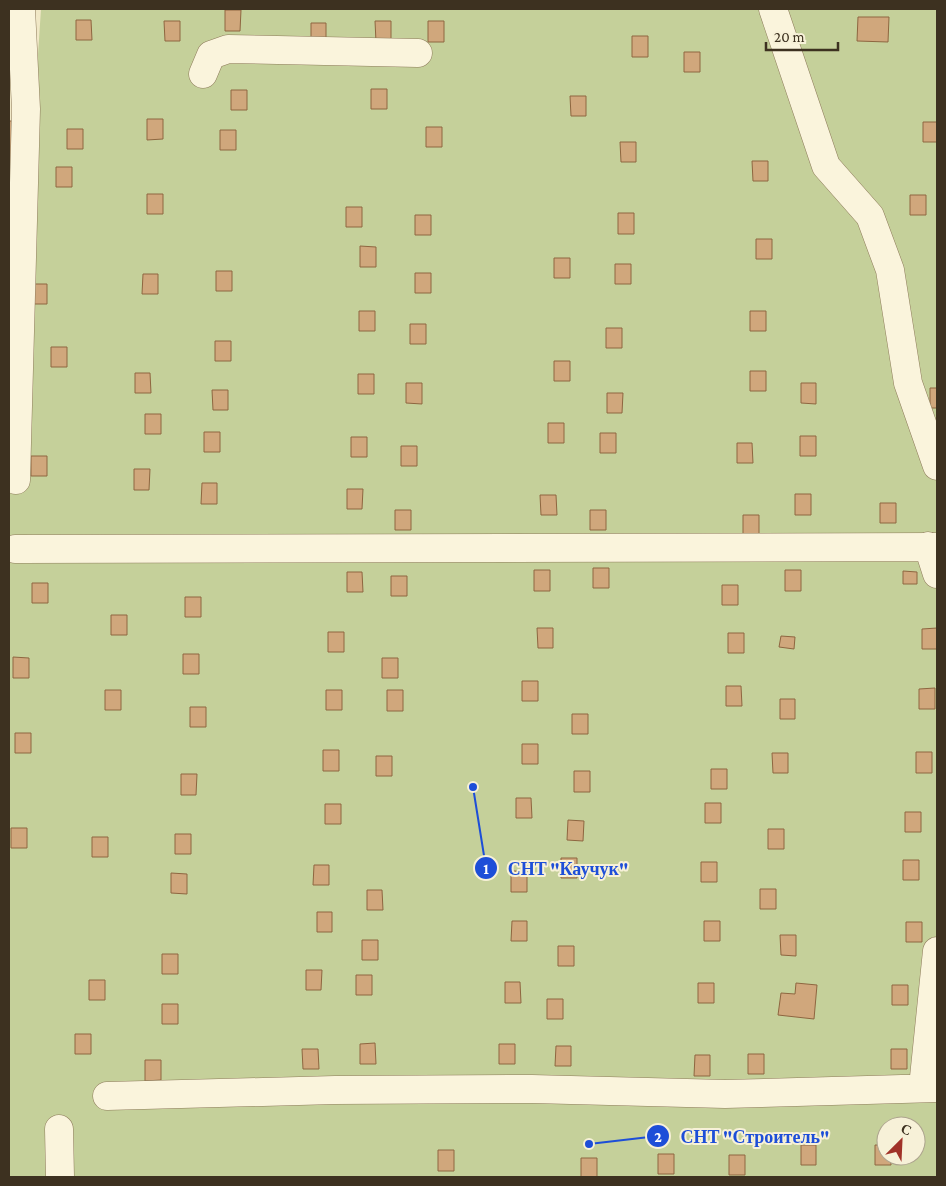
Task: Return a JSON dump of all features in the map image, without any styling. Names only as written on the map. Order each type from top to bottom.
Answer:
[{"type":"street","points":[[16,480],[17,109],[21,9]]},
{"type":"street","points":[[773,9],[826,166],[870,216],[890,270],[908,383],[937,466]]},
{"type":"street","points":[[203,74],[210,55],[228,49],[418,53]]},
{"type":"street","points":[[15,549],[932,546],[937,574]]},
{"type":"street","points":[[107,1096],[335,1090],[532,1089],[724,1094],[930,1088],[937,951]]},
{"type":"street","points":[[60,1129],[60,1177]]},
{"type":"green space","points":[[41,9],[937,9],[937,1177],[9,1177],[9,447],[12,447]]},
{"type":"building","points":[[225,10],[241,10],[240,31],[225,31]]},
{"type":"building","points":[[858,17],[889,17],[888,42],[857,41]]},
{"type":"building","points":[[76,20],[91,20],[92,40],[76,40]]},
{"type":"building","points":[[164,21],[180,21],[180,41],[165,41]]},
{"type":"building","points":[[375,21],[391,21],[391,42],[376,42]]},
{"type":"building","points":[[428,21],[444,21],[444,42],[428,42]]},
{"type":"building","points":[[311,23],[326,23],[326,44],[311,44]]},
{"type":"building","points":[[632,36],[648,36],[648,57],[632,57]]},
{"type":"building","points":[[684,52],[700,52],[700,72],[684,72]]},
{"type":"building","points":[[371,89],[387,89],[387,109],[371,109]]},
{"type":"building","points":[[231,90],[247,90],[247,110],[231,110]]},
{"type":"building","points":[[570,96],[586,96],[586,116],[571,116]]},
{"type":"building","points":[[147,119],[163,119],[163,139],[147,140]]},
{"type":"building","points":[[9,121],[15,121],[9,404]]},
{"type":"building","points":[[923,122],[937,122],[937,142],[923,142]]},
{"type":"building","points":[[426,127],[442,127],[442,147],[426,147]]},
{"type":"building","points":[[67,129],[83,129],[83,149],[67,149]]},
{"type":"building","points":[[220,130],[236,130],[236,150],[220,150]]},
{"type":"building","points":[[620,142],[636,142],[636,162],[621,162]]},
{"type":"building","points":[[752,161],[768,161],[768,181],[753,181]]},
{"type":"building","points":[[56,167],[72,167],[72,187],[56,187]]},
{"type":"building","points":[[147,194],[163,194],[163,214],[147,214]]},
{"type":"building","points":[[910,195],[926,195],[926,215],[910,215]]},
{"type":"building","points":[[346,207],[362,207],[362,227],[346,227]]},
{"type":"building","points":[[618,213],[634,213],[634,234],[618,234]]},
{"type":"building","points":[[415,215],[431,215],[431,235],[415,235]]},
{"type":"building","points":[[756,239],[772,239],[772,259],[756,259]]},
{"type":"building","points":[[360,246],[376,247],[376,267],[360,267]]},
{"type":"building","points":[[554,258],[570,258],[570,278],[554,278]]},
{"type":"building","points":[[615,264],[631,264],[631,284],[615,284]]},
{"type":"building","points":[[216,271],[232,271],[232,291],[216,291]]},
{"type":"building","points":[[415,273],[431,273],[431,293],[415,293]]},
{"type":"building","points":[[143,274],[158,274],[158,294],[142,294]]},
{"type":"building","points":[[31,284],[47,284],[47,304],[31,304]]},
{"type":"building","points":[[359,311],[375,311],[375,331],[359,331]]},
{"type":"building","points":[[750,311],[766,311],[766,331],[750,331]]},
{"type":"building","points":[[410,324],[426,324],[426,344],[410,344]]},
{"type":"building","points":[[606,328],[622,328],[622,348],[606,348]]},
{"type":"building","points":[[215,341],[231,341],[231,361],[215,361]]},
{"type":"building","points":[[51,347],[67,347],[67,367],[51,367]]},
{"type":"building","points":[[554,361],[570,361],[570,381],[554,381]]},
{"type":"building","points":[[750,371],[766,371],[766,391],[750,391]]},
{"type":"building","points":[[135,373],[150,373],[151,393],[135,393]]},
{"type":"building","points":[[358,374],[374,374],[374,394],[358,394]]},
{"type":"building","points":[[406,383],[422,383],[422,404],[406,403]]},
{"type":"building","points":[[801,383],[816,383],[816,404],[801,403]]},
{"type":"building","points":[[930,388],[937,388],[937,408],[930,408]]},
{"type":"building","points":[[212,390],[228,390],[228,410],[213,410]]},
{"type":"building","points":[[607,393],[623,393],[622,413],[607,413]]},
{"type":"building","points":[[145,414],[161,414],[161,434],[145,434]]},
{"type":"building","points":[[548,423],[564,423],[564,443],[548,443]]},
{"type":"building","points":[[204,432],[220,432],[220,452],[204,452]]},
{"type":"building","points":[[600,433],[616,433],[616,453],[600,453]]},
{"type":"building","points":[[800,436],[816,436],[816,456],[800,456]]},
{"type":"building","points":[[351,437],[367,437],[367,457],[351,457]]},
{"type":"building","points":[[737,443],[752,443],[753,463],[737,463]]},
{"type":"building","points":[[401,446],[417,446],[417,466],[401,466]]},
{"type":"building","points":[[31,456],[47,456],[47,476],[31,476]]},
{"type":"building","points":[[134,469],[150,469],[149,490],[134,490]]},
{"type":"building","points":[[202,483],[217,483],[217,504],[201,504]]},
{"type":"building","points":[[347,489],[363,489],[362,509],[347,509]]},
{"type":"building","points":[[795,494],[811,494],[811,515],[795,515]]},
{"type":"building","points":[[540,495],[556,495],[557,515],[541,515]]},
{"type":"building","points":[[880,503],[896,503],[896,523],[880,523]]},
{"type":"building","points":[[395,510],[411,510],[411,530],[395,530]]},
{"type":"building","points":[[590,510],[606,510],[606,530],[590,530]]},
{"type":"building","points":[[743,515],[759,515],[759,535],[743,535]]},
{"type":"building","points":[[593,568],[609,568],[609,588],[593,588]]},
{"type":"building","points":[[534,570],[550,570],[550,591],[534,591]]},
{"type":"building","points":[[785,570],[801,570],[801,591],[785,591]]},
{"type":"building","points":[[903,571],[917,572],[917,584],[903,584]]},
{"type":"building","points":[[347,572],[362,572],[363,592],[347,592]]},
{"type":"building","points":[[391,576],[407,576],[407,596],[391,596]]},
{"type":"building","points":[[32,583],[48,583],[48,603],[32,603]]},
{"type":"building","points":[[722,585],[738,585],[738,605],[722,605]]},
{"type":"building","points":[[185,597],[201,597],[201,617],[185,617]]},
{"type":"building","points":[[111,615],[127,615],[127,635],[111,635]]},
{"type":"building","points":[[537,628],[553,628],[553,648],[538,648]]},
{"type":"building","points":[[937,628],[937,649],[922,649],[922,629]]},
{"type":"building","points":[[328,632],[344,632],[344,652],[328,652]]},
{"type":"building","points":[[728,633],[744,633],[744,653],[728,653]]},
{"type":"building","points":[[781,636],[795,637],[794,649],[779,647]]},
{"type":"building","points":[[183,654],[199,654],[199,674],[183,674]]},
{"type":"building","points":[[13,657],[29,658],[29,678],[13,678]]},
{"type":"building","points":[[382,658],[398,658],[398,678],[382,678]]},
{"type":"building","points":[[522,681],[538,681],[538,701],[522,701]]},
{"type":"building","points":[[726,686],[741,686],[742,706],[726,706]]},
{"type":"building","points":[[935,688],[935,709],[919,709],[919,689]]},
{"type":"building","points":[[105,690],[121,690],[121,710],[105,710]]},
{"type":"building","points":[[326,690],[342,690],[342,710],[326,710]]},
{"type":"building","points":[[387,690],[403,690],[403,711],[387,711]]},
{"type":"building","points":[[780,699],[795,699],[795,719],[780,719]]},
{"type":"building","points":[[190,707],[206,707],[206,727],[190,727]]},
{"type":"building","points":[[572,714],[588,714],[588,734],[572,734]]},
{"type":"building","points":[[15,733],[31,733],[31,753],[15,753]]},
{"type":"building","points":[[522,744],[538,744],[538,764],[522,764]]},
{"type":"building","points":[[323,750],[339,750],[339,771],[323,771]]},
{"type":"building","points":[[916,752],[932,752],[932,773],[916,773]]},
{"type":"building","points":[[772,753],[788,753],[788,773],[773,773]]},
{"type":"building","points":[[376,756],[392,756],[392,776],[376,776]]},
{"type":"building","points":[[711,769],[727,769],[727,789],[711,789]]},
{"type":"building","points":[[574,771],[590,771],[590,792],[574,792]]},
{"type":"building","points":[[181,774],[197,774],[196,795],[181,795]]},
{"type":"building","points":[[516,798],[531,798],[532,818],[516,818]]},
{"type":"building","points":[[705,803],[721,803],[721,823],[705,823]]},
{"type":"building","points":[[325,804],[341,804],[341,824],[325,824]]},
{"type":"building","points":[[905,812],[921,812],[921,832],[905,832]]},
{"type":"building","points":[[568,820],[584,821],[583,841],[567,840]]},
{"type":"building","points":[[11,828],[27,828],[27,848],[11,848]]},
{"type":"building","points":[[768,829],[784,829],[784,849],[768,849]]},
{"type":"building","points":[[175,834],[191,834],[191,854],[175,854]]},
{"type":"building","points":[[92,837],[108,837],[108,857],[92,857]]},
{"type":"building","points":[[561,858],[577,858],[577,878],[561,878]]},
{"type":"building","points":[[903,860],[919,860],[919,880],[903,880]]},
{"type":"building","points":[[701,862],[717,862],[717,882],[701,882]]},
{"type":"building","points":[[314,865],[329,865],[329,885],[313,885]]},
{"type":"building","points":[[511,871],[527,871],[527,892],[511,892]]},
{"type":"building","points":[[171,873],[187,874],[187,894],[171,893]]},
{"type":"building","points":[[760,889],[776,889],[776,909],[760,909]]},
{"type":"building","points":[[367,890],[382,890],[383,910],[367,910]]},
{"type":"building","points":[[317,912],[332,912],[332,932],[317,932]]},
{"type":"building","points":[[512,921],[527,921],[527,941],[511,941]]},
{"type":"building","points":[[704,921],[720,921],[720,941],[704,941]]},
{"type":"building","points":[[906,922],[922,922],[922,942],[906,942]]},
{"type":"building","points":[[780,935],[796,935],[796,956],[781,955]]},
{"type":"building","points":[[362,940],[378,940],[378,960],[362,960]]},
{"type":"building","points":[[558,946],[574,946],[574,966],[558,966]]},
{"type":"building","points":[[162,954],[178,954],[178,974],[162,974]]},
{"type":"building","points":[[306,970],[322,970],[321,990],[306,990]]},
{"type":"building","points":[[356,975],[372,975],[372,995],[356,995]]},
{"type":"building","points":[[89,980],[105,980],[105,1000],[89,1000]]},
{"type":"building","points":[[505,982],[520,982],[521,1003],[505,1003]]},
{"type":"building","points":[[698,983],[714,983],[714,1003],[698,1003]]},
{"type":"building","points":[[796,983],[817,985],[814,1019],[778,1015],[781,993],[795,994]]},
{"type":"building","points":[[892,985],[908,985],[908,1005],[892,1005]]},
{"type":"building","points":[[547,999],[563,999],[563,1019],[547,1019]]},
{"type":"building","points":[[162,1004],[178,1004],[178,1024],[162,1024]]},
{"type":"building","points":[[75,1034],[91,1034],[91,1054],[75,1054]]},
{"type":"building","points":[[375,1043],[376,1064],[360,1064],[360,1044]]},
{"type":"building","points":[[499,1044],[515,1044],[515,1064],[499,1064]]},
{"type":"building","points":[[556,1046],[571,1046],[571,1066],[555,1066]]},
{"type":"building","points":[[302,1049],[318,1049],[319,1069],[303,1069]]},
{"type":"building","points":[[891,1049],[907,1049],[907,1069],[891,1069]]},
{"type":"building","points":[[748,1054],[764,1054],[764,1074],[748,1074]]},
{"type":"building","points":[[695,1055],[710,1055],[710,1076],[694,1076]]},
{"type":"building","points":[[145,1060],[161,1060],[161,1080],[145,1081]]},
{"type":"building","points":[[801,1145],[816,1145],[816,1165],[801,1165]]},
{"type":"building","points":[[875,1145],[876,1145],[876,1165]]},
{"type":"building","points":[[438,1150],[454,1150],[454,1171],[438,1171]]},
{"type":"building","points":[[658,1154],[674,1154],[674,1174],[658,1174]]},
{"type":"building","points":[[729,1155],[745,1155],[745,1175],[729,1175]]},
{"type":"building","points":[[581,1158],[597,1158],[597,1177],[581,1177]]},
{"type":"place","name":"СНТ \"Каучук\"","points":[[473,787]]},
{"type":"place","name":"СНТ \"Строитель\"","points":[[589,1144]]}]
